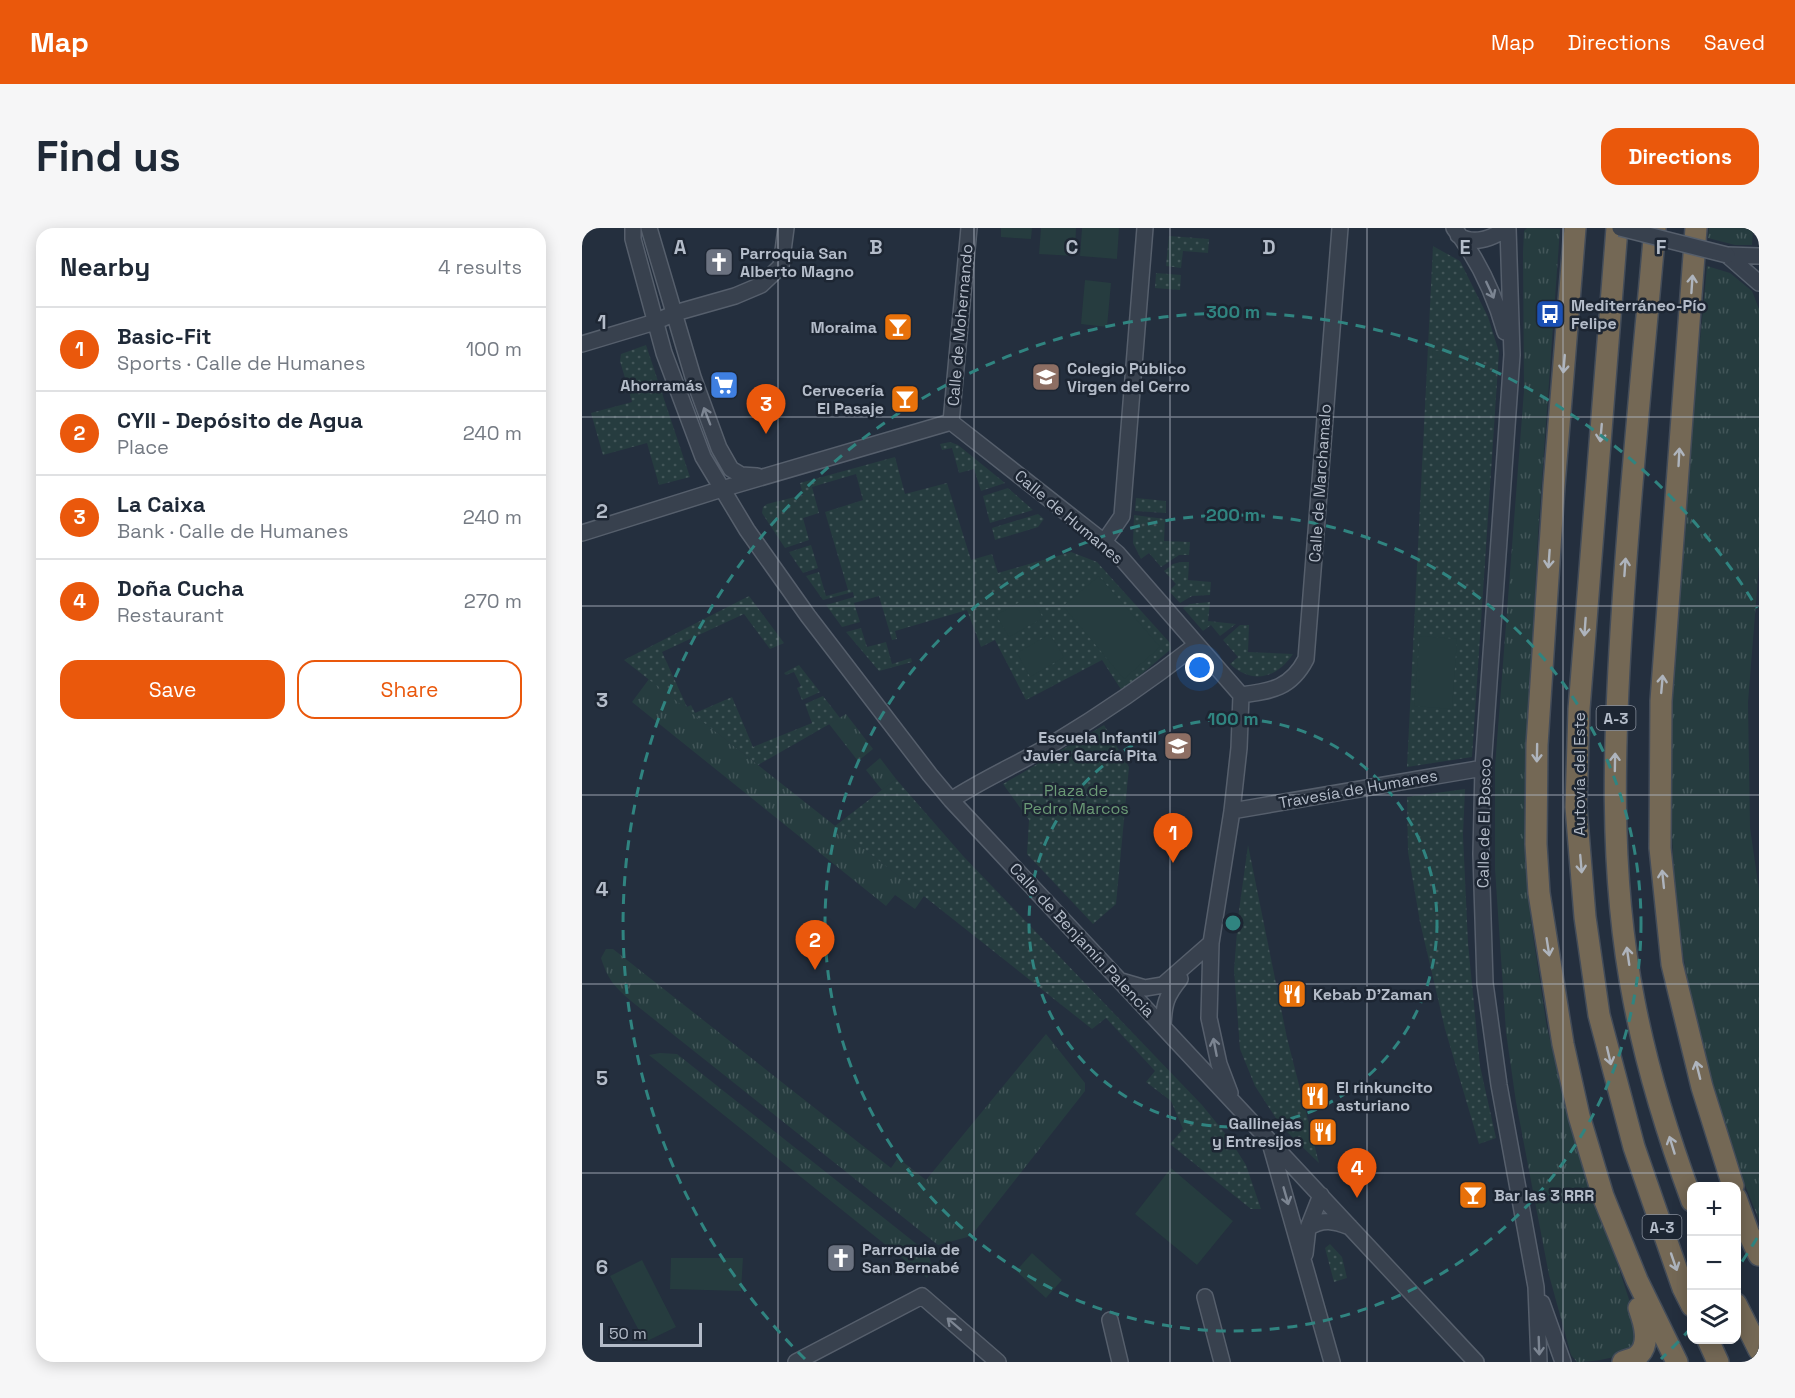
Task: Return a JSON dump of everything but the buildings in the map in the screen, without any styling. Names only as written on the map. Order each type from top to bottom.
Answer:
[{"type":"highway","points":[[1575,228],[1554,486],[1537,745],[1536,844],[1539,893],[1563,1044],[1579,1116],[1629,1281],[1646,1326],[1644,1346],[1637,1356],[1623,1362]]},
{"type":"highway","name":"Autovía del Este","points":[[1618,228],[1579,709],[1576,807],[1585,916],[1599,1015],[1634,1147],[1687,1296]]},
{"type":"highway","name":"A-3","points":[[1655,228],[1630,494],[1616,709],[1614,804],[1622,916],[1634,1000],[1655,1088],[1687,1187]]},
{"type":"highway","points":[[1696,228],[1661,701],[1660,848],[1672,964],[1702,1087],[1732,1182]]},
{"type":"highway","points":[[1603,1196],[1637,1280],[1677,1362]]},
{"type":"highway","points":[[1741,1208],[1759,1255]]},
{"type":"highway","points":[[1741,1312],[1759,1350]]},
{"type":"highway","points":[[1710,1344],[1718,1362]]},
{"type":"street","points":[[649,228],[700,397],[719,448],[730,469],[730,479],[722,489]]},
{"type":"street","points":[[582,344],[735,296],[767,280],[781,266],[786,228]]},
{"type":"street","name":"Calle de Mohernando","points":[[951,422],[969,228]]},
{"type":"street","points":[[1104,542],[1122,516],[1145,228]]},
{"type":"street","name":"Calle de Marchamalo","points":[[1241,695],[1275,689],[1289,682],[1299,672],[1306,659],[1340,228]]},
{"type":"street","points":[[1449,228],[1480,240],[1492,238],[1508,228]]},
{"type":"street","name":"Calle de El Bosco","points":[[1508,228],[1512,355],[1483,768],[1481,854],[1485,983],[1499,1084],[1536,1287],[1539,1362]]},
{"type":"street","points":[[1618,228],[1727,255],[1759,256]]},
{"type":"street","name":"Calle de Benjamín Palencia","points":[[630,232],[655,322],[703,457],[747,530],[808,616],[951,800],[1476,1362]]},
{"type":"street","name":"Calle de El Bosco","points":[[1458,233],[1499,310],[1512,355]]},
{"type":"street","points":[[1727,255],[1759,282]]},
{"type":"street","points":[[582,533],[722,489],[951,422]]},
{"type":"street","name":"Calle de Humanes","points":[[951,422],[1117,553],[1241,695]]},
{"type":"street","points":[[730,469],[741,475],[763,477]]},
{"type":"street","points":[[951,800],[979,782],[1038,752],[1109,709],[1196,645]]},
{"type":"street","points":[[1234,1102],[1219,1064],[1209,1018],[1211,943],[1232,811],[1239,748],[1241,695]]},
{"type":"street","name":"Travesía de Humanes","points":[[1232,811],[1483,768]]},
{"type":"street","points":[[1121,981],[1145,988],[1163,985],[1211,943]]},
{"type":"street","points":[[1163,1026],[1164,1006],[1170,992],[1211,943]]},
{"type":"street","points":[[1269,1140],[1305,1260],[1332,1362]]},
{"type":"street","points":[[1305,1260],[1308,1228],[1321,1195]]},
{"type":"street","points":[[1308,1228],[1318,1221],[1331,1221],[1352,1227]]},
{"type":"street","name":"Calle de El Bosco","points":[[1536,1287],[1563,1362]]},
{"type":"street","points":[[796,1362],[922,1296],[998,1362]]},
{"type":"street","points":[[1204,1297],[1222,1362]]},
{"type":"street","points":[[1110,1320],[1120,1362]]},
{"type":"green space","points":[[1001,228],[1032,228],[1031,239],[1001,237]]},
{"type":"green space","points":[[1041,228],[1076,228],[1075,256],[1039,254]]},
{"type":"green space","points":[[1082,228],[1119,228],[1117,259],[1080,256]]},
{"type":"green space","points":[[1527,228],[1560,229],[1538,535],[1524,806],[1531,922],[1547,1028],[1568,1112],[1637,1324],[1636,1339],[1627,1351],[1611,1358],[1584,1362],[1577,1362],[1571,1355],[1549,1275],[1516,1102],[1506,1032],[1495,869],[1495,767],[1524,391],[1523,252],[1524,231]]},
{"type":"green space","points":[[1709,228],[1753,228],[1752,245],[1735,245],[1708,238]]},
{"type":"green space","points":[[1169,236],[1209,239],[1208,253],[1183,251],[1181,268],[1166,266]]},
{"type":"green space","points":[[1433,246],[1460,261],[1488,317],[1499,352],[1472,757],[1407,767]]},
{"type":"green space","points":[[1707,266],[1730,273],[1752,291],[1759,309],[1759,565],[1748,702],[1750,828],[1759,890],[1759,1220],[1736,1163],[1706,1070],[1676,911],[1668,760],[1691,437]]},
{"type":"green space","points":[[1156,273],[1181,275],[1180,290],[1155,288]]},
{"type":"green space","points":[[1085,280],[1111,283],[1107,327],[1081,324]]},
{"type":"green space","points":[[646,345],[690,477],[659,485],[647,443],[603,455],[591,413],[632,402],[620,361],[621,354]]},
{"type":"green space","points":[[1467,349],[1468,358],[1433,360],[1432,351]]},
{"type":"green space","points":[[950,442],[958,445],[1005,483],[981,491],[974,469],[959,473],[952,448],[942,450],[940,444]]},
{"type":"green space","points":[[895,457],[905,494],[947,483],[971,560],[992,554],[998,573],[1071,552],[1097,562],[1170,643],[1171,649],[1122,691],[1102,660],[1026,700],[995,640],[981,647],[967,610],[895,631],[897,639],[892,640],[879,596],[854,603],[860,622],[842,627],[826,605],[854,597],[853,592],[823,600],[806,576],[819,572],[826,596],[848,590],[825,512],[863,500],[856,474],[812,487],[819,513],[803,518],[809,540],[785,548],[762,513],[763,507],[803,495],[800,483]]},
{"type":"green space","points":[[1008,488],[1033,510],[990,523],[983,496]]},
{"type":"green space","points":[[1136,498],[1166,501],[1166,513],[1135,511]]},
{"type":"green space","points":[[1038,514],[1044,519],[1038,527],[995,540],[992,528]]},
{"type":"green space","points":[[1134,515],[1165,519],[1164,541],[1190,542],[1189,555],[1179,555],[1161,567],[1149,553],[1141,559],[1133,543]]},
{"type":"green space","points":[[811,545],[818,568],[803,573],[789,552]]},
{"type":"green space","points":[[1189,562],[1188,580],[1211,582],[1210,595],[1192,596],[1180,603],[1169,591],[1176,584],[1164,571],[1173,564]]},
{"type":"green space","points":[[1099,576],[1160,647],[1124,679],[1063,606]]},
{"type":"green space","points":[[749,596],[784,643],[770,649],[744,614],[662,652],[687,707],[691,705],[695,713],[732,697],[753,747],[812,723],[805,704],[823,696],[840,718],[758,765],[624,660]]},
{"type":"green space","points":[[1031,596],[1043,618],[1009,637],[996,615]]},
{"type":"green space","points":[[1210,602],[1208,621],[1236,624],[1220,636],[1211,625],[1203,631],[1183,608],[1190,604]]},
{"type":"green space","points":[[1240,625],[1249,625],[1248,652],[1293,654],[1280,669],[1264,676],[1247,675],[1239,671],[1230,664],[1238,657],[1223,640]]},
{"type":"green space","points":[[861,628],[867,647],[886,642],[892,664],[911,658],[912,662],[879,671],[846,632]]},
{"type":"green space","points":[[1050,634],[1064,657],[1030,677],[1017,653]]},
{"type":"green space","points":[[1420,636],[1457,639],[1452,709],[1414,706]]},
{"type":"green space","points":[[799,665],[820,692],[802,700],[797,688],[801,686],[794,672],[786,675],[784,673]]},
{"type":"green space","points":[[649,679],[924,896],[915,909],[895,895],[886,906],[632,702]]},
{"type":"green space","points":[[846,714],[873,749],[858,761],[829,724]]},
{"type":"green space","name":"Plaza de Pedro Marcos","points":[[1104,725],[1129,767],[1116,904],[1093,924],[1027,854],[1029,820],[1003,784]]},
{"type":"green space","points":[[880,758],[896,779],[882,790],[866,770]]},
{"type":"green space","points":[[896,779],[964,857],[1202,1105],[1228,1137],[1246,1165],[1261,1209],[1251,1209],[1170,1144],[1183,1129],[1171,1101],[1146,1082],[1155,1071],[1106,1018],[1092,1029],[835,826]]},
{"type":"green space","points":[[1465,789],[1463,835],[1468,943],[1480,1066],[1496,1138],[1479,1144],[1445,1029],[1420,922],[1408,852],[1407,797]]},
{"type":"green space","points":[[1248,845],[1287,1038],[1319,1163],[1281,1126],[1255,1086],[1240,1049],[1234,970],[1238,918]]},
{"type":"green space","points":[[606,949],[613,949],[891,1168],[898,1158],[926,1180],[1046,1034],[1085,1083],[1085,1091],[971,1236],[938,1245],[631,1001],[616,987],[606,972],[601,958]]},
{"type":"green space","points":[[677,1054],[928,1253],[932,1267],[927,1278],[649,1055]]},
{"type":"green space","points":[[1171,1168],[1233,1221],[1197,1265],[1135,1214]]},
{"type":"green space","points":[[1330,1244],[1342,1257],[1347,1278],[1334,1282],[1325,1248]]},
{"type":"green space","points":[[1032,1253],[1062,1280],[1046,1298],[1016,1271]]},
{"type":"green space","points":[[671,1258],[743,1258],[741,1291],[670,1289]]},
{"type":"green space","points":[[642,1260],[676,1327],[645,1342],[610,1276]]},
{"type":"place","name":"Parroquia San Alberto Magno","points":[[719,262]]},
{"type":"place","name":"Mediterráneo-Pío Felipe","points":[[1550,314]]},
{"type":"place","name":"Moraima","points":[[898,327]]},
{"type":"place","name":"Colegio Público Virgen del Cerro","points":[[1046,377]]},
{"type":"place","name":"Ahorramás","points":[[724,385]]},
{"type":"place","name":"Cervecería El Pasaje","points":[[905,399]]},
{"type":"place","name":"La Caixa","points":[[766,434]]},
{"type":"place","name":"Escuela Infantil Javier García Pita","points":[[1178,746]]},
{"type":"place","name":"Basic-Fit","points":[[1173,863]]},
{"type":"place","name":"CYII - Depósito de Agua","points":[[815,970]]},
{"type":"place","name":"Kebab D'Zaman","points":[[1292,994]]},
{"type":"place","name":"El rinkuncito asturiano","points":[[1315,1096]]},
{"type":"place","name":"Gallinejas y Entresijos","points":[[1323,1132]]},
{"type":"place","name":"Bar las 3 RRR","points":[[1473,1195]]},
{"type":"place","name":"Doña Cucha","points":[[1357,1198]]},
{"type":"place","name":"Parroquia de San Bernabé","points":[[841,1258]]}]
